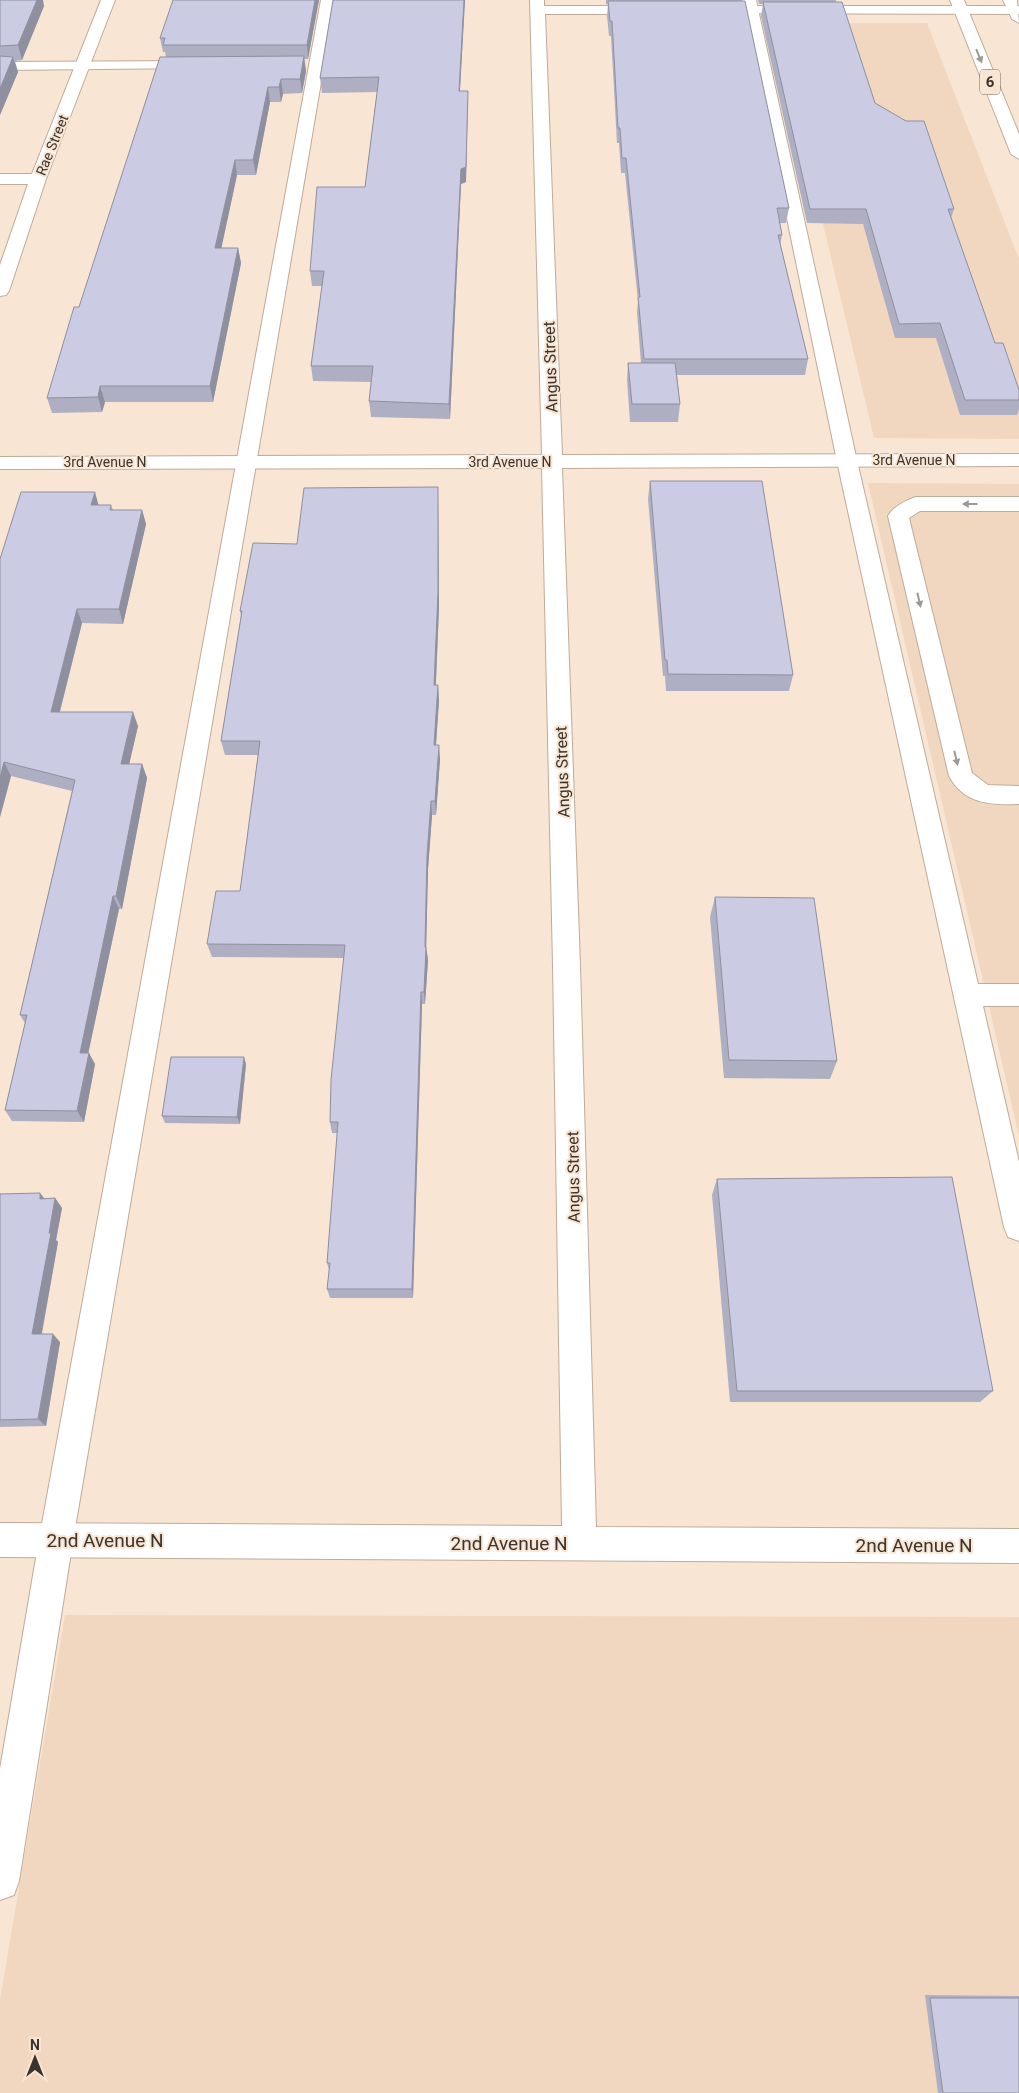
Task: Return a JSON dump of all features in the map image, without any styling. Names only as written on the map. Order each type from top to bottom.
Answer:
[{"type":"street","name":"Rae Street","points":[[0,291],[38,179],[84,66],[108,0]]},
{"type":"street","points":[[0,1881],[56,1540],[245,462],[308,65],[328,0]]},
{"type":"street","points":[[537,5],[663,10]]},
{"type":"street","name":"Angus Street","points":[[537,5],[554,462],[572,1146],[579,1544]]},
{"type":"street","points":[[750,5],[847,461],[1019,1228]]},
{"type":"street","points":[[693,10],[750,5],[959,5],[1016,10]]},
{"type":"street","name":"6","points":[[959,5],[1019,154]]},
{"type":"street","points":[[0,66],[210,65]]},
{"type":"street","points":[[0,179],[38,179]]},
{"type":"street","name":"3rd Avenue N","points":[[0,463],[1019,460]]},
{"type":"street","points":[[1019,504],[916,504],[898,516],[961,776],[972,790],[986,795],[1019,795]]},
{"type":"street","points":[[967,995],[1019,995]]},
{"type":"street","name":"2nd Avenue N","points":[[0,1540],[1019,1546]]},
{"type":"shaded area","points":[[775,23],[927,23],[1019,259],[1019,439],[874,438]]},
{"type":"shaded area","points":[[868,483],[1019,484],[1019,1136]]},
{"type":"shaded area","points":[[65,1615],[1019,1617],[1019,2093],[0,2093],[0,2000]]},
{"type":"building","points":[[0,0],[37,0],[18,45],[0,46]]},
{"type":"building","points":[[173,0],[315,0],[307,45],[163,45],[165,38],[160,38]]},
{"type":"building","points":[[333,0],[464,0],[459,91],[468,91],[466,167],[461,169],[449,404],[369,401],[373,366],[311,366],[324,271],[310,271],[317,187],[365,187],[379,77],[320,78]]},
{"type":"building","points":[[608,1],[745,1],[789,208],[777,208],[782,235],[778,235],[808,359],[644,359],[638,297],[640,297],[626,158],[622,158],[620,128],[618,128],[612,21],[610,21]]},
{"type":"building","points":[[763,2],[842,2],[875,103],[906,121],[924,121],[954,209],[948,209],[995,343],[1003,343],[1019,390],[1019,400],[965,400],[940,323],[899,324],[866,209],[810,209]]},
{"type":"building","points":[[0,56],[13,57],[0,89]]},
{"type":"building","points":[[304,56],[300,79],[281,79],[279,87],[268,87],[253,160],[235,160],[215,248],[238,248],[210,386],[100,386],[98,397],[47,398],[74,307],[79,307],[160,57]]},
{"type":"building","points":[[628,363],[675,363],[680,404],[632,404]]},
{"type":"building","points":[[650,481],[762,481],[793,675],[668,674],[667,660],[665,660]]},
{"type":"building","points":[[438,487],[438,593],[434,685],[438,685],[434,745],[439,745],[435,801],[431,801],[427,856],[426,947],[424,992],[421,992],[412,1289],[327,1289],[330,1263],[327,1263],[338,1122],[330,1122],[331,1080],[345,945],[207,944],[216,891],[240,891],[260,741],[221,741],[242,611],[240,611],[253,543],[297,544],[304,488]]},
{"type":"building","points":[[21,492],[95,492],[91,505],[111,505],[110,510],[142,510],[119,609],[77,609],[51,712],[133,712],[121,764],[142,764],[116,896],[113,896],[80,1053],[89,1053],[77,1111],[5,1110],[27,1015],[20,1015],[75,780],[4,762],[0,778],[0,559]]},
{"type":"building","points":[[715,897],[814,898],[837,1061],[729,1060]]},
{"type":"building","points":[[171,1057],[244,1057],[237,1117],[162,1116]]},
{"type":"building","points":[[952,1177],[993,1391],[737,1391],[717,1179]]},
{"type":"building","points":[[40,1193],[40,1199],[55,1198],[49,1233],[51,1233],[32,1334],[53,1334],[38,1419],[0,1420],[0,1194]]},
{"type":"building","points":[[930,1998],[1019,1998],[1019,2093],[943,2093]]}]
